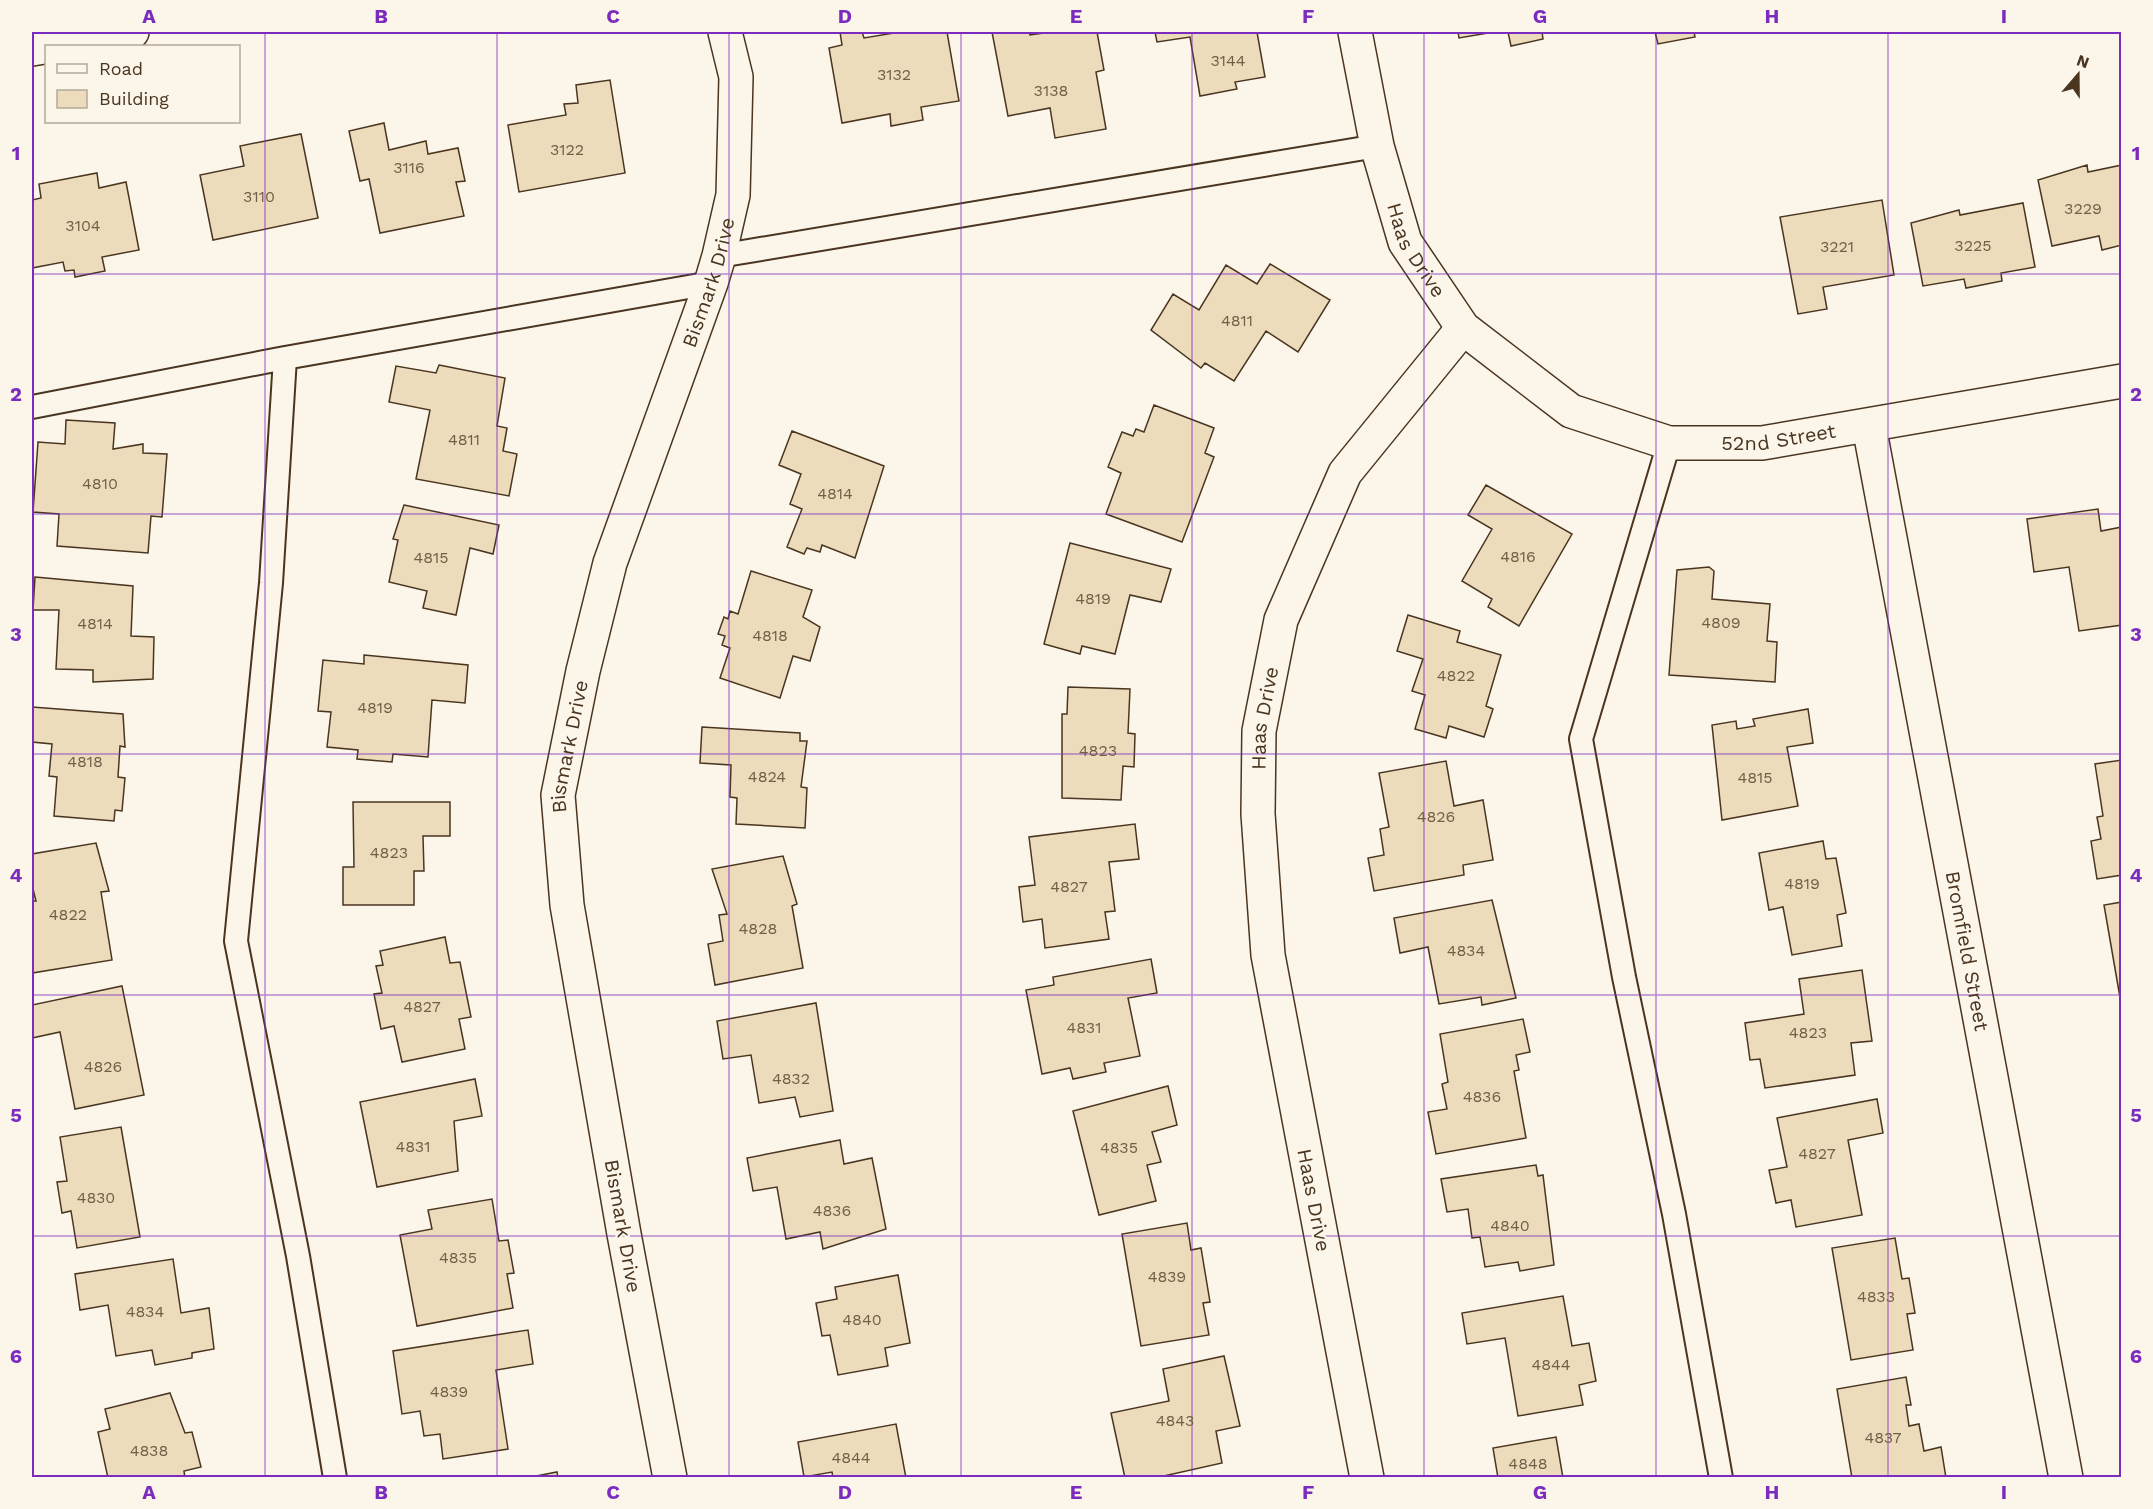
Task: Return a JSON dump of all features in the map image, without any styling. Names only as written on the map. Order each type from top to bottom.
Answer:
[{"type":"street","points":[[56,45],[132,32]]},
{"type":"street","name":"Bismark Drive","points":[[670,1478],[626,1246],[567,905],[558,795],[583,671],[610,563],[715,269],[733,195],[736,77],[725,32]]},
{"type":"street","name":"Haas Drive","points":[[1355,32],[1377,146],[1406,242],[1463,328],[1345,473],[1281,620],[1259,731],[1258,814],[1268,955],[1367,1478]]},
{"type":"street","name":"52nd Street","points":[[1463,328],[1571,411],[1669,443],[1762,443],[2121,381]]},
{"type":"street","name":"Bromfield Street","points":[[1869,426],[2066,1478]]},
{"type":"lane","points":[[32,407],[285,358],[715,269],[1377,146]]},
{"type":"lane","points":[[285,358],[271,583],[236,941],[298,1256],[334,1478]]},
{"type":"lane","points":[[1669,443],[1581,740],[1624,977],[1674,1215],[1720,1478]]},
{"type":"building","points":[[840,32],[862,32],[864,38],[900,32],[947,32],[959,101],[921,107],[923,120],[891,126],[890,114],[842,123],[829,48],[842,45]]},
{"type":"building","points":[[992,32],[1029,32],[1030,35],[1051,32],[1097,32],[1104,70],[1096,72],[1106,129],[1055,138],[1050,108],[1008,116]]},
{"type":"building","points":[[1155,32],[1257,32],[1265,77],[1235,82],[1237,89],[1200,96],[1190,37],[1157,42]]},
{"type":"building","points":[[1458,32],[1494,32],[1459,38]]},
{"type":"building","points":[[1508,32],[1542,32],[1543,39],[1511,46]]},
{"type":"building","points":[[1655,32],[1694,32],[1695,37],[1658,44]]},
{"type":"building","points":[[610,80],[625,173],[519,192],[508,125],[566,115],[564,104],[578,103],[576,85]]},
{"type":"building","points":[[384,123],[389,150],[426,141],[428,154],[458,148],[465,181],[456,182],[464,216],[380,233],[369,179],[360,181],[349,131]]},
{"type":"building","points":[[301,134],[318,218],[213,240],[200,175],[244,166],[240,146]]},
{"type":"building","points":[[2087,165],[2088,172],[2122,165],[2122,245],[2102,250],[2099,236],[2052,246],[2038,180]]},
{"type":"building","points":[[97,173],[99,188],[126,182],[139,250],[102,257],[105,271],[75,277],[74,270],[65,271],[63,262],[32,268],[32,200],[41,198],[39,184]]},
{"type":"building","points":[[1882,200],[1894,275],[1823,287],[1827,309],[1798,314],[1780,217]]},
{"type":"building","points":[[2023,203],[2035,267],[2001,273],[2002,281],[1966,288],[1964,279],[1923,286],[1911,223],[1959,210],[1960,215]]},
{"type":"building","points":[[1270,264],[1330,300],[1298,352],[1266,331],[1234,381],[1205,363],[1201,368],[1151,330],[1173,294],[1199,310],[1226,265],[1257,284]]},
{"type":"building","points":[[439,365],[505,378],[497,426],[507,428],[503,451],[517,454],[509,496],[416,479],[430,410],[389,402],[396,366],[436,373]]},
{"type":"building","points":[[1154,405],[1214,428],[1205,453],[1214,457],[1182,542],[1106,514],[1121,473],[1108,467],[1122,432],[1133,436],[1136,429],[1144,432]]},
{"type":"building","points":[[66,420],[115,423],[113,449],[143,444],[143,453],[167,454],[162,517],[151,516],[148,553],[57,546],[59,514],[33,512],[38,442],[65,444]]},
{"type":"building","points":[[792,431],[884,466],[855,558],[822,545],[820,552],[807,548],[804,554],[787,547],[802,509],[790,504],[801,474],[779,465]]},
{"type":"building","points":[[1486,485],[1572,534],[1519,626],[1488,607],[1492,599],[1462,581],[1492,529],[1468,515]]},
{"type":"building","points":[[404,505],[499,525],[493,554],[470,548],[456,615],[423,608],[427,591],[389,582],[398,540],[393,539]]},
{"type":"building","points":[[2098,509],[2101,531],[2122,527],[2122,625],[2079,631],[2069,567],[2034,572],[2027,519]]},
{"type":"building","points":[[1070,543],[1171,569],[1161,602],[1130,595],[1115,654],[1082,646],[1080,654],[1044,644]]},
{"type":"building","points":[[1709,567],[1714,571],[1712,599],[1770,604],[1767,641],[1777,642],[1775,682],[1669,675],[1677,570]]},
{"type":"building","points":[[751,571],[812,590],[803,617],[820,627],[810,661],[793,656],[780,698],[720,678],[730,648],[722,645],[725,636],[718,634],[724,617],[728,619],[730,611],[738,614]]},
{"type":"building","points":[[35,577],[133,586],[131,636],[154,637],[153,679],[93,682],[93,670],[56,669],[59,610],[33,610]]},
{"type":"building","points":[[1408,615],[1460,631],[1457,642],[1501,655],[1486,706],[1493,709],[1484,737],[1449,726],[1446,738],[1415,729],[1425,695],[1412,691],[1423,659],[1397,651]]},
{"type":"building","points":[[364,655],[468,665],[465,703],[432,700],[428,757],[393,754],[392,762],[357,759],[358,750],[327,747],[331,712],[318,711],[323,660],[364,664]]},
{"type":"building","points":[[1068,687],[1130,689],[1128,733],[1135,734],[1134,767],[1123,766],[1121,800],[1062,798],[1062,714],[1067,714]]},
{"type":"building","points":[[32,707],[123,714],[125,747],[120,746],[118,777],[125,778],[122,811],[115,810],[114,821],[54,816],[57,777],[49,776],[52,744],[32,742]]},
{"type":"building","points":[[1808,709],[1813,743],[1787,747],[1798,806],[1722,820],[1712,725],[1736,721],[1737,729],[1755,726],[1753,719]]},
{"type":"building","points":[[702,727],[800,733],[800,741],[807,741],[801,787],[807,788],[805,828],[736,824],[737,798],[730,797],[731,765],[700,763]]},
{"type":"building","points":[[2122,760],[2122,875],[2097,879],[2091,841],[2101,839],[2097,817],[2103,816],[2095,764]]},
{"type":"building","points":[[1446,761],[1454,806],[1483,800],[1493,860],[1463,865],[1464,875],[1374,891],[1368,858],[1384,855],[1380,829],[1389,827],[1379,773]]},
{"type":"building","points":[[353,802],[450,802],[450,836],[423,836],[424,871],[414,871],[414,905],[343,905],[343,867],[354,867]]},
{"type":"building","points":[[1135,824],[1139,859],[1109,862],[1115,911],[1105,912],[1109,939],[1045,948],[1042,919],[1023,922],[1019,887],[1035,885],[1029,837]]},
{"type":"building","points":[[1823,841],[1826,859],[1836,858],[1846,913],[1837,915],[1842,946],[1792,955],[1783,907],[1769,910],[1759,853]]},
{"type":"building","points":[[96,843],[109,891],[101,892],[112,960],[32,973],[32,901],[36,901],[32,889],[32,854]]},
{"type":"building","points":[[783,856],[797,904],[792,906],[803,968],[715,985],[708,944],[723,941],[719,915],[727,914],[712,869]]},
{"type":"building","points":[[1492,900],[1516,998],[1482,1005],[1481,997],[1439,1004],[1428,947],[1400,953],[1394,918]]},
{"type":"building","points":[[2122,902],[2122,1009],[2104,905]]},
{"type":"building","points":[[445,937],[450,963],[460,962],[471,1017],[459,1019],[465,1049],[402,1062],[394,1026],[381,1029],[374,994],[382,993],[376,966],[383,965],[380,951]]},
{"type":"building","points":[[1151,959],[1157,993],[1128,998],[1140,1056],[1104,1063],[1106,1072],[1073,1079],[1070,1068],[1042,1074],[1026,990],[1054,985],[1053,977]]},
{"type":"building","points":[[1862,970],[1872,1041],[1851,1043],[1855,1075],[1765,1088],[1760,1059],[1750,1060],[1745,1023],[1804,1014],[1799,979]]},
{"type":"building","points":[[122,986],[144,1095],[75,1109],[60,1032],[32,1038],[32,1005]]},
{"type":"building","points":[[816,1003],[833,1111],[800,1117],[795,1097],[759,1103],[751,1055],[723,1059],[717,1021]]},
{"type":"building","points":[[1523,1019],[1530,1052],[1516,1055],[1519,1070],[1514,1071],[1526,1138],[1436,1154],[1428,1112],[1447,1109],[1442,1084],[1448,1082],[1440,1034]]},
{"type":"building","points":[[475,1079],[482,1116],[454,1121],[458,1171],[377,1187],[360,1102]]},
{"type":"building","points":[[1168,1086],[1177,1125],[1152,1132],[1161,1162],[1147,1165],[1156,1201],[1099,1215],[1073,1111]]},
{"type":"building","points":[[1877,1099],[1883,1133],[1848,1140],[1862,1215],[1796,1227],[1791,1200],[1776,1203],[1769,1170],[1787,1167],[1777,1118]]},
{"type":"building","points":[[121,1127],[140,1237],[77,1248],[71,1211],[62,1213],[57,1182],[67,1181],[60,1137]]},
{"type":"building","points":[[840,1140],[844,1164],[872,1158],[886,1229],[823,1249],[820,1232],[786,1239],[777,1187],[753,1191],[747,1158]]},
{"type":"building","points":[[1536,1165],[1538,1176],[1543,1175],[1554,1265],[1520,1271],[1518,1262],[1485,1267],[1480,1237],[1472,1238],[1468,1209],[1447,1212],[1441,1179]]},
{"type":"building","points":[[492,1199],[499,1241],[508,1240],[514,1273],[507,1274],[513,1308],[417,1326],[400,1235],[432,1229],[428,1210]]},
{"type":"building","points":[[1187,1223],[1191,1250],[1201,1248],[1210,1302],[1203,1303],[1209,1335],[1141,1346],[1122,1234]]},
{"type":"building","points":[[1895,1238],[1902,1279],[1909,1278],[1915,1313],[1907,1314],[1913,1350],[1851,1360],[1832,1248]]},
{"type":"building","points":[[173,1259],[181,1313],[209,1308],[214,1349],[192,1353],[192,1358],[155,1365],[152,1350],[116,1356],[108,1305],[80,1310],[75,1274]]},
{"type":"building","points":[[898,1275],[910,1343],[885,1348],[888,1366],[838,1375],[830,1335],[822,1336],[816,1303],[837,1299],[835,1287]]},
{"type":"building","points":[[1563,1296],[1572,1346],[1589,1343],[1596,1381],[1579,1385],[1583,1405],[1518,1416],[1505,1338],[1467,1344],[1462,1313]]},
{"type":"building","points":[[528,1330],[533,1364],[496,1370],[508,1449],[443,1459],[440,1434],[424,1436],[420,1411],[402,1414],[393,1351]]},
{"type":"building","points":[[1224,1356],[1240,1426],[1216,1431],[1222,1463],[1155,1478],[1125,1478],[1111,1413],[1169,1401],[1163,1369]]},
{"type":"building","points":[[1906,1377],[1911,1405],[1906,1405],[1909,1426],[1919,1424],[1924,1451],[1941,1447],[1946,1478],[1852,1478],[1837,1389]]},
{"type":"building","points":[[170,1393],[185,1433],[192,1432],[201,1467],[184,1471],[185,1478],[108,1478],[98,1432],[110,1429],[105,1409]]},
{"type":"building","points":[[896,1424],[906,1478],[833,1478],[832,1472],[804,1477],[798,1442]]},
{"type":"building","points":[[1556,1437],[1563,1478],[1498,1478],[1493,1448]]},
{"type":"building","points":[[557,1472],[558,1478],[526,1478]]}]
